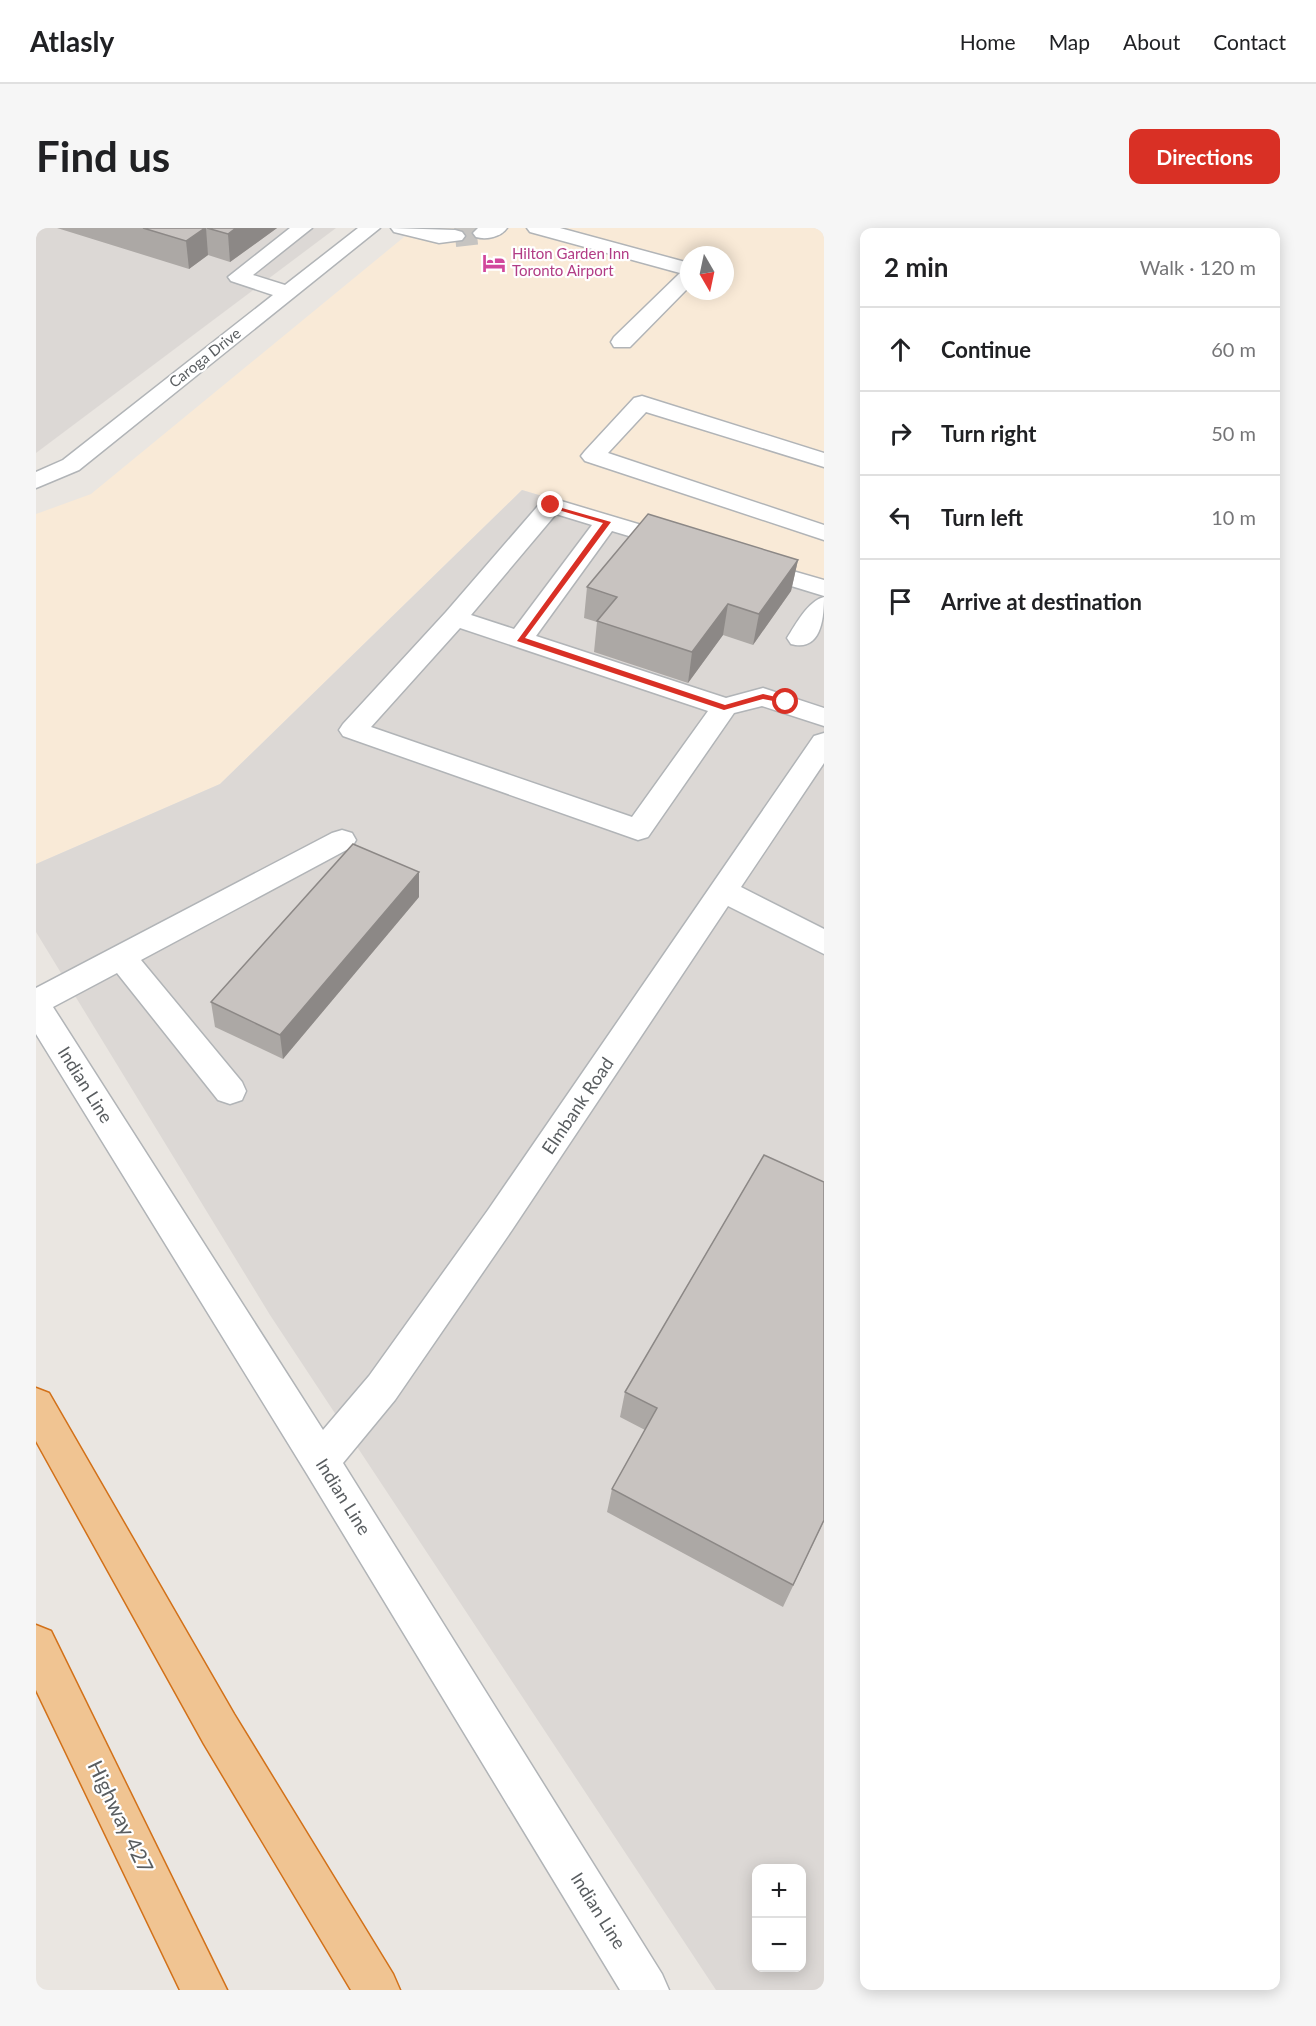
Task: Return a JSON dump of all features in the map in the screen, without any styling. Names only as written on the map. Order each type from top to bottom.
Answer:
[{"type":"highway","points":[[36,1405],[219,1729],[377,1990]]},
{"type":"highway","name":"Highway 427","points":[[36,1645],[204,1990]]},
{"type":"street","points":[[288,293],[238,277],[302,228]]},
{"type":"street","name":"Caroga Drive","points":[[36,481],[71,465],[370,228]]},
{"type":"street","points":[[401,228],[439,237],[455,236]]},
{"type":"street","points":[[537,228],[680,267]]},
{"type":"street","points":[[622,342],[680,285]]},
{"type":"street","points":[[824,460],[642,403],[593,456],[824,533]]},
{"type":"street","points":[[699,550],[551,505],[455,618],[353,730],[638,830],[724,707]]},
{"type":"street","points":[[520,639],[608,522]]},
{"type":"street","points":[[733,560],[824,588]]},
{"type":"street","points":[[800,638],[824,605]]},
{"type":"street","points":[[455,618],[724,707],[763,697],[786,702],[824,717]]},
{"type":"street","name":"Elmbank Road","points":[[321,1461],[389,1379],[824,742]]},
{"type":"street","points":[[36,1002],[342,840]]},
{"type":"street","points":[[724,891],[824,943]]},
{"type":"street","points":[[121,957],[230,1091]]},
{"type":"street","name":"Indian Line","points":[[36,1007],[321,1461],[646,1990]]},
{"type":"shaded area","points":[[36,228],[336,228],[36,453]]},
{"type":"shaded area","points":[[415,228],[824,228],[824,580],[522,490],[220,784],[36,864],[36,514],[91,494]]},
{"type":"shaded area","points":[[522,490],[824,580],[824,1990],[716,1990],[270,1315],[36,932],[36,864],[220,784]]},
{"type":"building","points":[[143,228],[205,228],[186,241]]},
{"type":"building","points":[[207,228],[236,228],[228,234]]},
{"type":"building","points":[[648,514],[798,560],[759,614],[728,604],[692,652],[597,621],[617,597],[587,587]]},
{"type":"building","points":[[353,844],[419,872],[280,1035],[211,1002]]},
{"type":"building","points":[[764,1155],[824,1182],[824,1520],[793,1585],[612,1489],[657,1408],[625,1392]]},
{"type":"tunnel","points":[[455,236],[483,233]]},
{"type":"place","name":"Hilton Garden Inn Toronto Airport","points":[[494,263]]},
{"type":"route","points":[[551,505],[608,522],[520,639],[724,707],[763,697],[786,702]]}]
